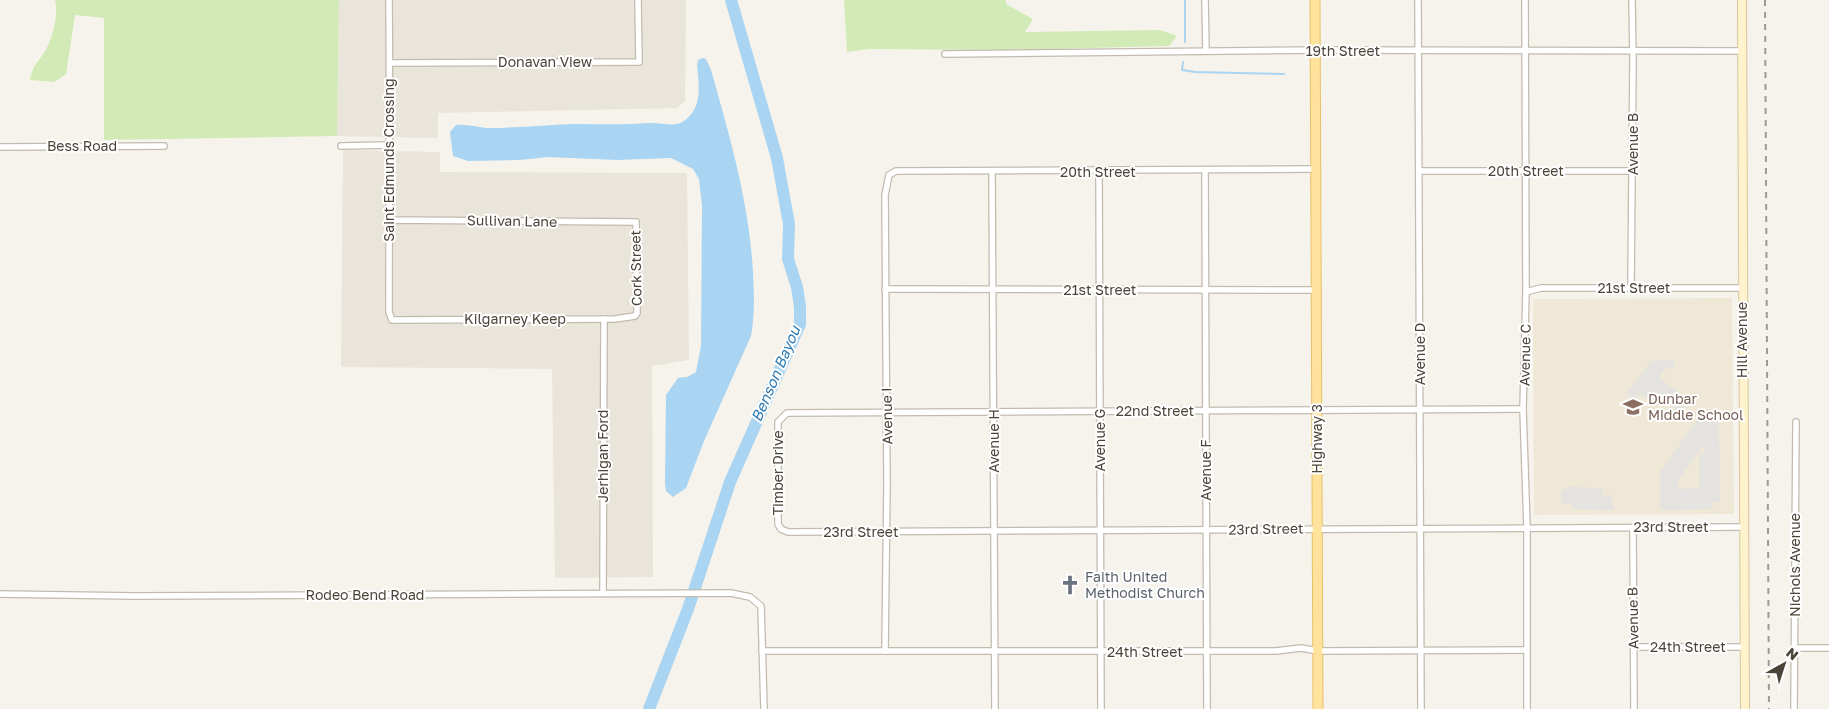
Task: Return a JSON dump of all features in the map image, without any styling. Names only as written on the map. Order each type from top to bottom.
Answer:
[{"type":"main road","name":"Highway 3","points":[[1315,0],[1317,50],[1314,169],[1318,709]]},
{"type":"street","name":"Saint Edmunds Crossing","points":[[390,0],[389,312],[392,320]]},
{"type":"street","name":"Donavan View","points":[[390,63],[639,62],[638,0]]},
{"type":"street","points":[[1205,0],[1206,51]]},
{"type":"street","name":"Avenue D","points":[[1418,0],[1421,709]]},
{"type":"street","name":"Avenue C","points":[[1525,0],[1526,292],[1523,409],[1527,528],[1527,709]]},
{"type":"street","name":"Avenue B","points":[[1631,288],[1634,51],[1632,0]]},
{"type":"street","name":"Hill Avenue","points":[[1742,0],[1743,646],[1745,709]]},
{"type":"street","name":"19th Street","points":[[945,54],[1317,50],[1742,51]]},
{"type":"street","points":[[341,146],[389,145]]},
{"type":"street","name":"Bess Road","points":[[0,147],[164,146]]},
{"type":"street","name":"20th Street","points":[[887,181],[889,175],[896,172],[1314,169]]},
{"type":"street","name":"Avenue G","points":[[1099,171],[1101,709]]},
{"type":"street","name":"Avenue F","points":[[1205,171],[1208,709]]},
{"type":"street","name":"20th Street","points":[[1418,171],[1633,171]]},
{"type":"street","name":"Avenue H","points":[[992,172],[995,709]]},
{"type":"street","name":"Avenue I","points":[[885,652],[885,195],[887,181]]},
{"type":"street","name":"Sullivan Lane","points":[[389,220],[636,222]]},
{"type":"street","name":"Cork Street","points":[[636,222],[637,314]]},
{"type":"street","name":"21st Street","points":[[1526,292],[1541,288],[1742,288]]},
{"type":"street","name":"21st Street","points":[[885,289],[1316,290]]},
{"type":"street","name":"Kilgarney Keep","points":[[392,320],[604,319],[628,318],[637,314]]},
{"type":"street","name":"Jerhigan Ford","points":[[603,593],[604,319]]},
{"type":"street","name":"22nd Street","points":[[787,413],[1523,409]]},
{"type":"street","name":"Timber Drive","points":[[787,413],[778,422],[778,524],[781,529],[788,532]]},
{"type":"street","name":"Nichols Avenue","points":[[1794,709],[1796,422]]},
{"type":"street","name":"23rd Street","points":[[788,532],[886,533],[1420,527],[1744,527]]},
{"type":"street","name":"Avenue B","points":[[1633,528],[1634,709]]},
{"type":"street","name":"Rodeo Bend Road","points":[[0,594],[135,596],[731,593],[750,597],[761,606],[762,651]]},
{"type":"street","name":"24th Street","points":[[1634,647],[1743,646]]},
{"type":"street","name":"24th Street","points":[[762,651],[1101,652],[1276,651],[1301,648],[1318,651],[1526,650]]},
{"type":"street","points":[[1794,648],[1829,648]]},
{"type":"street","points":[[762,651],[764,709]]},
{"type":"shaded area","points":[[339,0],[686,0],[685,101],[677,108],[438,113],[438,138],[337,136]]},
{"type":"shaded area","points":[[343,150],[440,152],[440,172],[687,173],[689,360],[652,366],[653,577],[555,578],[552,369],[341,367]]},
{"type":"shaded area","name":"Dunbar Middle School","points":[[1732,298],[1734,514],[1534,515],[1533,299]]},
{"type":"shaded area","points":[[1674,360],[1674,367],[1664,369],[1659,378],[1691,401],[1682,413],[1657,396],[1652,402],[1639,394],[1635,399],[1626,394],[1651,361]]},
{"type":"shaded area","points":[[1698,418],[1704,421],[1719,420],[1720,501],[1713,502],[1713,509],[1660,510],[1660,473]],"holes":[[[1704,444],[1705,453],[1699,455],[1699,488],[1678,489],[1678,481]]]},
{"type":"shaded area","points":[[1570,486],[1603,489],[1603,496],[1611,495],[1614,510],[1572,509],[1572,504],[1561,503],[1561,489],[1568,489]]},
{"type":"green space","points":[[55,0],[339,0],[337,136],[104,140],[104,18],[75,15],[66,74],[54,82],[30,80],[34,68],[50,41],[56,13]]},
{"type":"green space","points":[[844,0],[1006,0],[1006,4],[1033,19],[1025,32],[1160,30],[1177,36],[1169,46],[1001,50],[869,49],[847,52]]},
{"type":"water","points":[[706,59],[711,70],[732,145],[743,195],[751,246],[754,296],[753,320],[751,336],[704,441],[686,488],[673,497],[666,491],[665,483],[666,395],[678,378],[687,377],[696,372],[701,346],[702,206],[699,179],[693,169],[671,158],[617,160],[548,157],[520,160],[468,161],[453,156],[450,132],[456,125],[508,128],[574,124],[680,123],[690,115],[697,103],[699,88],[697,65],[698,60]]},
{"type":"waterway","name":"Benson Bayou","points":[[649,709],[688,609],[730,482],[800,324],[797,287],[788,259],[789,224],[777,158],[731,0]]},
{"type":"waterway","points":[[1185,0],[1185,42]]},
{"type":"waterway","points":[[1183,62],[1182,70],[1195,72],[1284,74]]},
{"type":"railway","points":[[1765,0],[1769,709]]},
{"type":"place","name":"Dunbar Middle School","points":[[1633,407]]},
{"type":"place","name":"Faith United Methodist Church","points":[[1070,585]]}]
